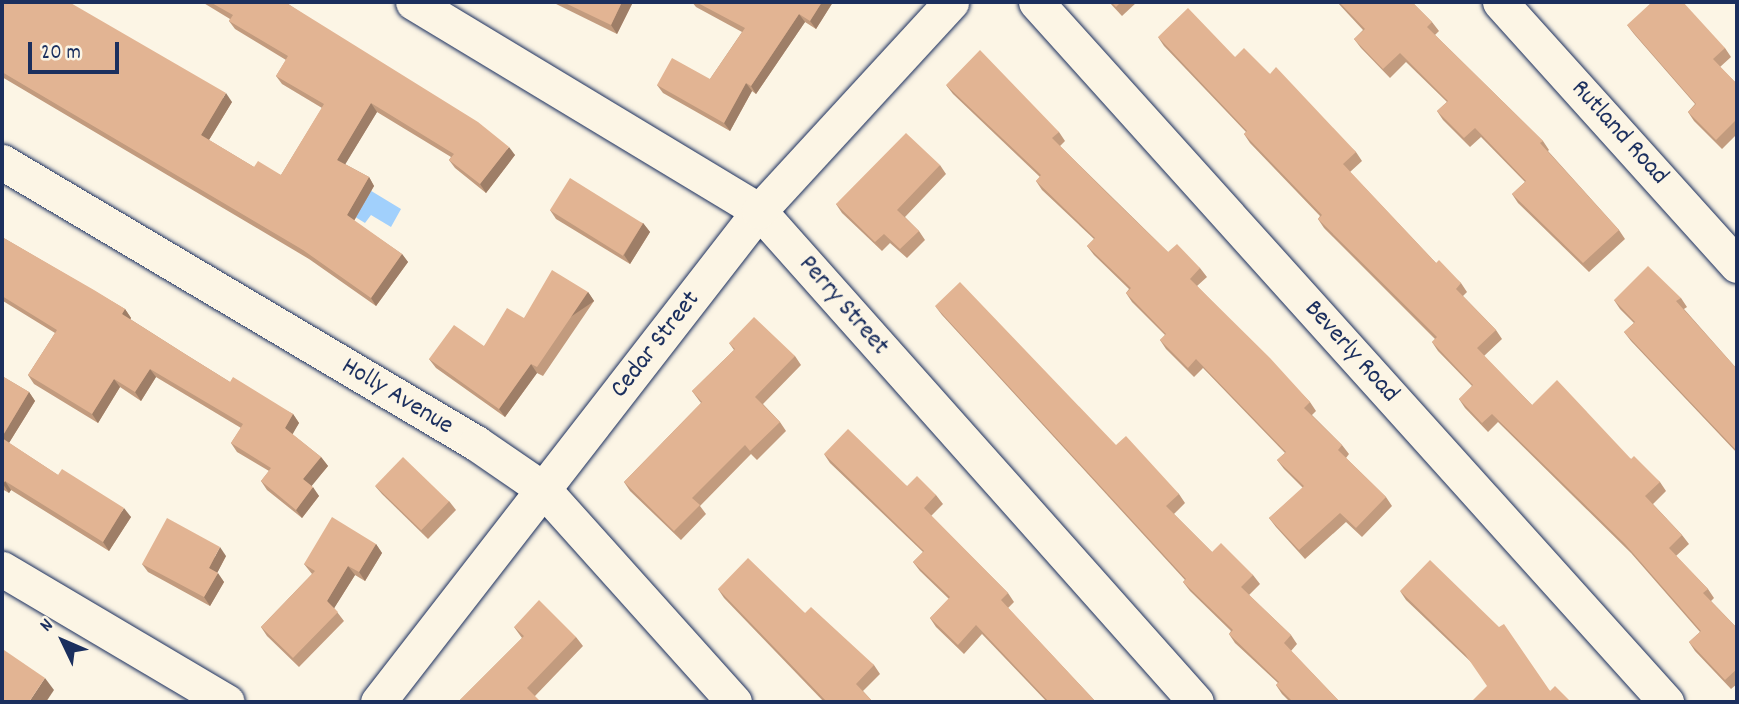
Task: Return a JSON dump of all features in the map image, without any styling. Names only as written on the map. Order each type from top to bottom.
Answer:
[{"type":"street","name":"Perry Street","points":[[413,2],[759,211],[1196,702]]},
{"type":"street","name":"Cedar Street","points":[[378,702],[759,211],[951,2]]},
{"type":"street","name":"Beverly Road","points":[[1036,2],[1666,702]]},
{"type":"street","name":"Rutland Road","points":[[1500,2],[1737,265]]},
{"type":"street","name":"Holly Avenue","points":[[2,162],[475,443],[544,489],[734,702]]},
{"type":"street","points":[[2,569],[227,702]]},
{"type":"water","points":[[368,189],[401,209],[391,227],[371,215],[365,223],[352,215]]},
{"type":"building","points":[[2,2],[69,2],[226,93],[201,135],[254,167],[258,161],[281,175],[324,104],[276,76],[288,56],[229,21],[233,15],[210,2],[285,2],[478,122],[509,147],[480,184],[449,160],[454,154],[371,103],[337,160],[369,177],[347,215],[402,254],[371,298],[303,250],[2,72]]},
{"type":"building","points":[[563,2],[622,2],[611,25]]},
{"type":"building","points":[[696,2],[822,2],[810,21],[799,14],[751,86],[746,83],[724,123],[657,85],[672,58],[710,79],[745,28]]},
{"type":"building","points":[[1339,2],[1412,2],[1432,22],[1427,27],[1543,141],[1540,143],[1619,230],[1583,263],[1512,194],[1526,181],[1475,128],[1464,138],[1437,111],[1448,101],[1400,53],[1383,69],[1354,39],[1365,29]]},
{"type":"building","points":[[1652,2],[1683,2],[1725,48],[1713,59],[1737,84],[1737,119],[1716,140],[1688,112],[1696,104],[1627,25]]},
{"type":"building","points":[[1188,8],[1235,57],[1244,48],[1270,74],[1276,67],[1356,152],[1343,164],[1436,263],[1439,260],[1461,283],[1456,289],[1496,330],[1477,348],[1532,405],[1557,380],[1631,459],[1634,456],[1660,482],[1645,496],[1682,535],[1669,548],[1708,589],[1703,593],[1737,628],[1737,669],[1725,680],[1689,642],[1701,631],[1625,544],[1492,414],[1482,423],[1459,399],[1473,385],[1432,342],[1437,337],[1318,219],[1322,215],[1244,134],[1247,131],[1158,37]]},
{"type":"building","points":[[980,50],[1059,132],[1052,138],[1109,195],[1168,252],[1177,244],[1200,268],[1190,279],[1310,402],[1304,408],[1342,445],[1338,450],[1386,497],[1356,528],[1340,513],[1299,550],[1269,518],[1304,486],[1277,460],[1286,452],[1196,359],[1188,368],[1160,340],[1166,334],[1126,293],[1131,288],[1087,246],[1095,238],[1036,181],[1041,175],[946,85]]},
{"type":"building","points":[[906,133],[940,165],[897,210],[919,231],[900,249],[884,234],[875,242],[836,204]]},
{"type":"building","points":[[570,178],[643,224],[623,256],[550,210]]},
{"type":"building","points":[[2,237],[125,309],[122,314],[230,382],[233,377],[293,414],[285,428],[321,457],[303,479],[313,487],[296,510],[261,481],[271,468],[231,443],[243,424],[150,369],[135,392],[114,379],[92,414],[28,375],[57,330],[2,296]]},
{"type":"building","points":[[1648,266],[1681,298],[1676,301],[1737,369],[1737,451],[1624,332],[1635,322],[1614,300]]},
{"type":"building","points":[[552,270],[588,292],[537,367],[531,364],[499,409],[429,359],[454,325],[484,346],[507,308],[524,318]]},
{"type":"building","points":[[960,282],[1116,445],[1126,436],[1179,494],[1166,506],[1212,552],[1221,543],[1253,575],[1241,587],[1291,635],[1284,643],[1340,702],[1293,702],[1276,685],[1279,682],[1229,634],[1233,630],[1183,582],[1186,579],[935,306]]},
{"type":"building","points":[[754,317],[795,356],[755,397],[780,422],[750,451],[745,445],[692,498],[700,505],[674,531],[624,482],[702,402],[692,391],[735,349],[729,343]]},
{"type":"building","points":[[2,376],[29,392],[2,437]]},
{"type":"building","points":[[848,429],[907,486],[917,476],[936,495],[924,508],[1008,593],[1001,600],[1096,702],[1049,702],[976,625],[958,645],[930,618],[950,597],[913,562],[924,551],[824,454]]},
{"type":"building","points":[[2,438],[58,475],[62,469],[124,508],[103,542],[5,481],[2,484]]},
{"type":"building","points":[[403,457],[449,501],[421,530],[375,486]]},
{"type":"building","points":[[332,517],[376,544],[359,572],[348,566],[327,601],[338,612],[293,658],[261,627],[315,571],[304,564]]},
{"type":"building","points":[[167,518],[220,547],[209,568],[218,573],[204,597],[142,564]]},
{"type":"building","points":[[748,558],[805,613],[811,607],[874,665],[856,684],[873,702],[827,702],[718,589]]},
{"type":"building","points":[[1430,560],[1499,627],[1504,624],[1550,691],[1555,686],[1571,702],[1471,702],[1487,686],[1465,654],[1400,591]]},
{"type":"building","points":[[539,600],[576,637],[527,688],[541,702],[458,702],[524,636],[514,627]]},
{"type":"building","points":[[4,650],[45,678],[29,702],[2,702]]}]
